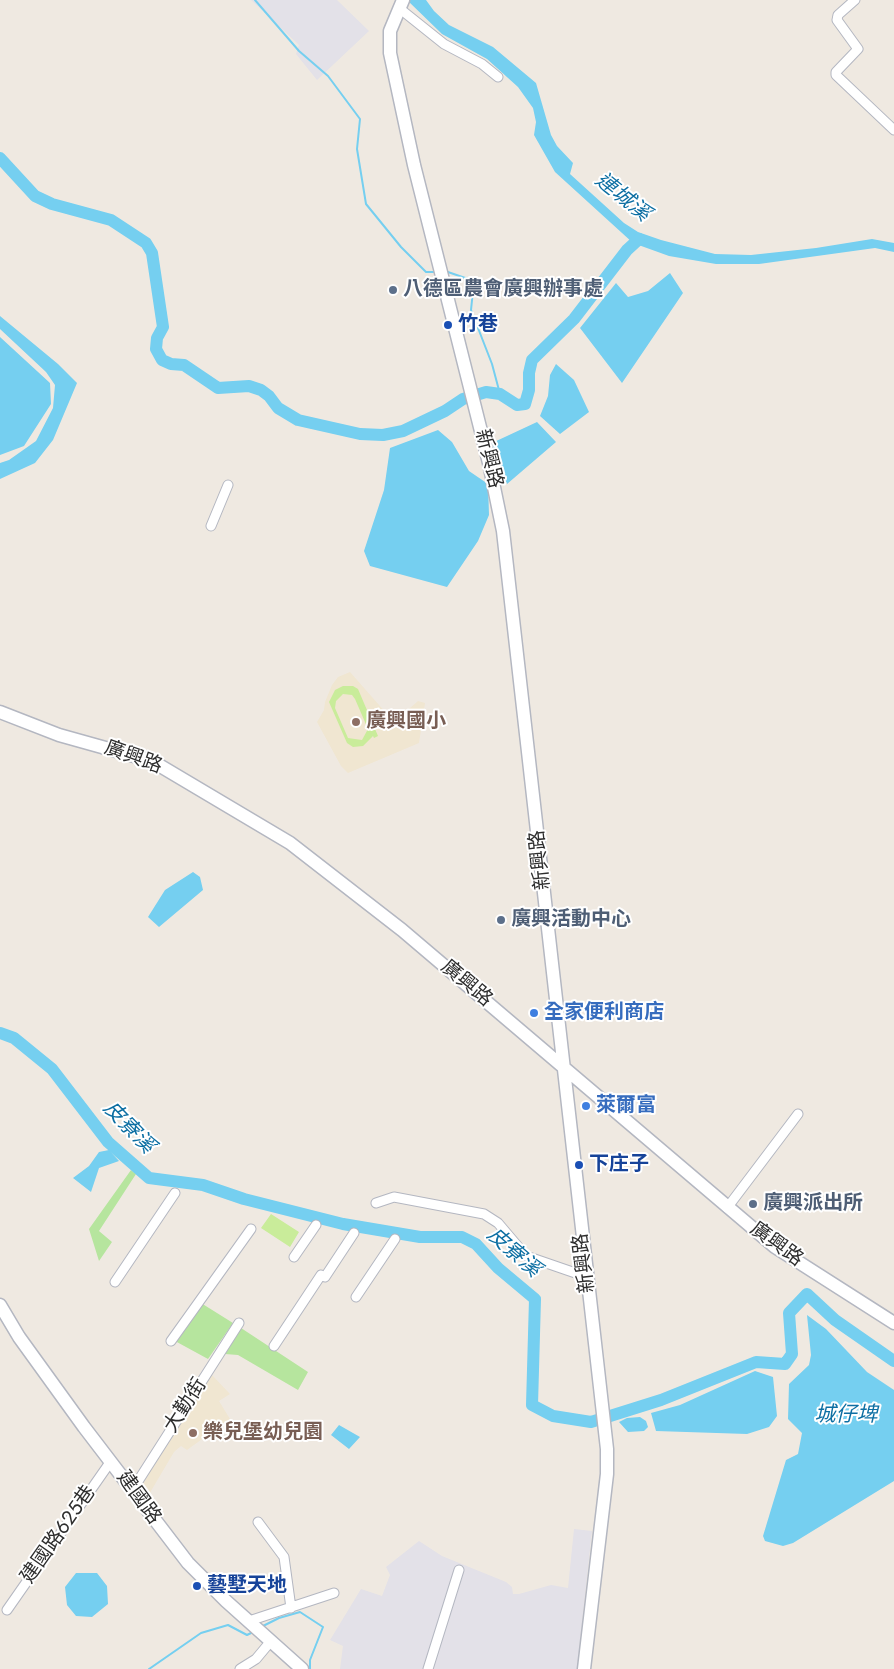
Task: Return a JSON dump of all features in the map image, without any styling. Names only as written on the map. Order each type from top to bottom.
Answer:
[{"type":"street","points":[[855,0],[838,15],[837,20],[858,49],[836,72],[836,75],[894,130]]},
{"type":"street","points":[[401,2],[444,44],[482,64],[498,77]]},
{"type":"street","name":"新興路","points":[[401,2],[390,31],[390,53],[414,165],[496,489],[503,531],[602,1406],[607,1474],[584,1669]]},
{"type":"street","points":[[211,526],[228,485]]},
{"type":"street","name":"廣興路","points":[[0,712],[59,735],[152,761],[290,842],[402,930],[775,1248],[894,1323]]},
{"type":"street","points":[[727,1208],[798,1114]]},
{"type":"street","points":[[114,1282],[175,1193]]},
{"type":"street","points":[[376,1203],[394,1197],[484,1214],[498,1223],[526,1256],[587,1277]]},
{"type":"street","points":[[294,1257],[316,1225]]},
{"type":"street","points":[[171,1341],[251,1229]]},
{"type":"street","points":[[274,1346],[354,1233]]},
{"type":"street","points":[[356,1297],[394,1239]]},
{"type":"street","name":"建國路","points":[[0,1305],[19,1337],[84,1427],[188,1563],[302,1669]]},
{"type":"street","name":"大勤街","points":[[133,1489],[239,1323]]},
{"type":"street","name":"建國路625巷","points":[[7,1610],[111,1460]]},
{"type":"street","points":[[258,1522],[284,1557],[291,1608]]},
{"type":"street","points":[[428,1669],[459,1570]]},
{"type":"street","points":[[255,1627],[291,1608],[334,1593]]},
{"type":"street","points":[[240,1669],[256,1659],[271,1641]]},
{"type":"shaded area","points":[[251,0],[337,0],[369,31],[317,80],[296,54],[299,45]]},
{"type":"shaded area","name":"廣興國小","points":[[350,672],[394,722],[418,701],[425,703],[419,743],[348,773],[341,766],[317,722],[324,710],[332,685],[338,677]]},
{"type":"shaded area","name":"樂兒堡幼兒園","points":[[212,1375],[230,1394],[219,1401],[230,1419],[187,1450],[181,1446],[174,1452],[148,1496],[140,1485]]},
{"type":"shaded area","points":[[574,1529],[592,1531],[577,1669],[340,1669],[343,1646],[330,1640],[361,1589],[382,1596],[390,1575],[386,1567],[419,1541],[442,1556],[506,1582],[512,1587],[513,1594],[519,1594],[551,1585],[568,1588]]},
{"type":"green space","points":[[343,686],[353,686],[358,689],[378,736],[374,738],[373,736],[363,746],[353,747],[347,743],[329,702],[335,690]],"holes":[[[343,694],[352,695],[368,729],[362,740],[348,738],[335,708],[336,701]]]},
{"type":"green space","points":[[131,1170],[136,1174],[99,1231],[112,1242],[99,1261],[89,1229]]},
{"type":"green space","points":[[271,1214],[299,1232],[290,1247],[261,1228]]},
{"type":"green space","points":[[201,1303],[233,1323],[208,1359],[175,1341]]},
{"type":"green space","points":[[241,1328],[308,1372],[298,1390],[238,1355],[225,1354]]},
{"type":"water","points":[[407,0],[426,0],[434,11],[449,25],[493,47],[536,83],[551,135],[557,146],[573,163],[570,174],[624,223],[638,232],[715,254],[751,255],[816,248],[872,239],[894,243],[894,252],[875,248],[759,264],[716,264],[669,256],[633,243],[555,172],[534,135],[536,122],[533,108],[518,87],[487,59],[442,34]]},
{"type":"water","points":[[670,273],[683,293],[622,383],[580,328],[616,283],[628,297],[648,291]]},
{"type":"water","points":[[0,316],[58,364],[77,383],[53,440],[35,463],[0,479],[0,463],[9,460],[36,441],[53,408],[55,385],[46,372],[0,329]]},
{"type":"water","points":[[0,337],[50,383],[51,404],[24,446],[0,455]]},
{"type":"water","points":[[556,364],[574,380],[589,412],[560,434],[540,416],[548,396],[550,375]]},
{"type":"water","points":[[537,422],[556,442],[507,484],[492,443]]},
{"type":"water","points":[[438,430],[452,442],[469,471],[488,484],[489,515],[478,541],[447,587],[370,566],[364,551],[384,490],[390,448]]},
{"type":"water","points":[[193,872],[200,877],[203,890],[159,927],[148,917],[165,890]]},
{"type":"water","points":[[109,1150],[119,1161],[99,1168],[91,1192],[73,1178],[89,1166],[99,1152]]},
{"type":"water","name":"城仔埤","points":[[807,1315],[826,1329],[867,1372],[894,1390],[894,1481],[793,1543],[783,1546],[765,1541],[763,1536],[786,1460],[798,1454],[802,1433],[788,1419],[789,1384],[809,1365],[811,1355]]},
{"type":"water","name":"城仔埤","points":[[755,1371],[773,1377],[777,1416],[769,1427],[747,1434],[656,1431],[651,1413],[680,1405]]},
{"type":"water","points":[[640,1417],[646,1421],[648,1427],[644,1431],[628,1432],[619,1422],[627,1418]]},
{"type":"water","points":[[339,1425],[360,1437],[349,1449],[331,1435]]},
{"type":"water","points":[[76,1573],[97,1573],[107,1586],[108,1604],[92,1617],[76,1616],[67,1605],[65,1587]]},
{"type":"waterway","points":[[255,0],[299,51],[328,76],[360,119],[357,149],[366,204],[401,247],[426,272],[435,272]]},
{"type":"waterway","points":[[0,158],[35,196],[52,204],[111,220],[146,243],[152,253],[163,327],[157,338],[156,349],[162,360],[171,364],[184,365],[218,388],[249,386],[261,390],[269,396],[278,408],[298,420],[360,434],[383,435],[403,431],[445,411],[463,399],[486,392],[500,394],[517,405],[525,404],[529,390],[529,373],[532,360],[574,319],[627,250],[639,239]]},
{"type":"waterway","points":[[445,271],[474,281],[471,310],[492,364],[500,394]]},
{"type":"waterway","name":"皮寮溪","points":[[0,1033],[14,1038],[52,1069],[108,1142],[149,1178],[203,1185],[244,1199],[343,1224],[420,1237],[462,1237],[476,1244],[498,1268],[535,1299],[532,1405],[553,1416],[591,1422],[661,1400],[756,1362],[785,1364],[792,1354],[789,1313],[807,1294],[835,1320],[894,1361]]},
{"type":"waterway","points":[[261,1627],[279,1618],[300,1612],[323,1627],[310,1660],[310,1669]]},
{"type":"waterway","points":[[149,1669],[201,1633],[228,1625],[247,1635],[253,1632]]},
{"type":"place","name":"八德區農會廣興辦事處","points":[[393,290]]},
{"type":"place","name":"竹巷","points":[[448,325]]},
{"type":"place","name":"廣興國小","points":[[356,722]]},
{"type":"place","name":"廣興活動中心","points":[[501,920]]},
{"type":"place","name":"全家便利商店","points":[[534,1013]]},
{"type":"place","name":"萊爾富","points":[[586,1106]]},
{"type":"place","name":"下庄子","points":[[579,1165]]},
{"type":"place","name":"廣興派出所","points":[[753,1204]]},
{"type":"place","name":"樂兒堡幼兒園","points":[[193,1433]]},
{"type":"place","name":"藝墅天地","points":[[197,1586]]},
{"type":"water label","name":"連城溪","points":[[622,198]]}]
